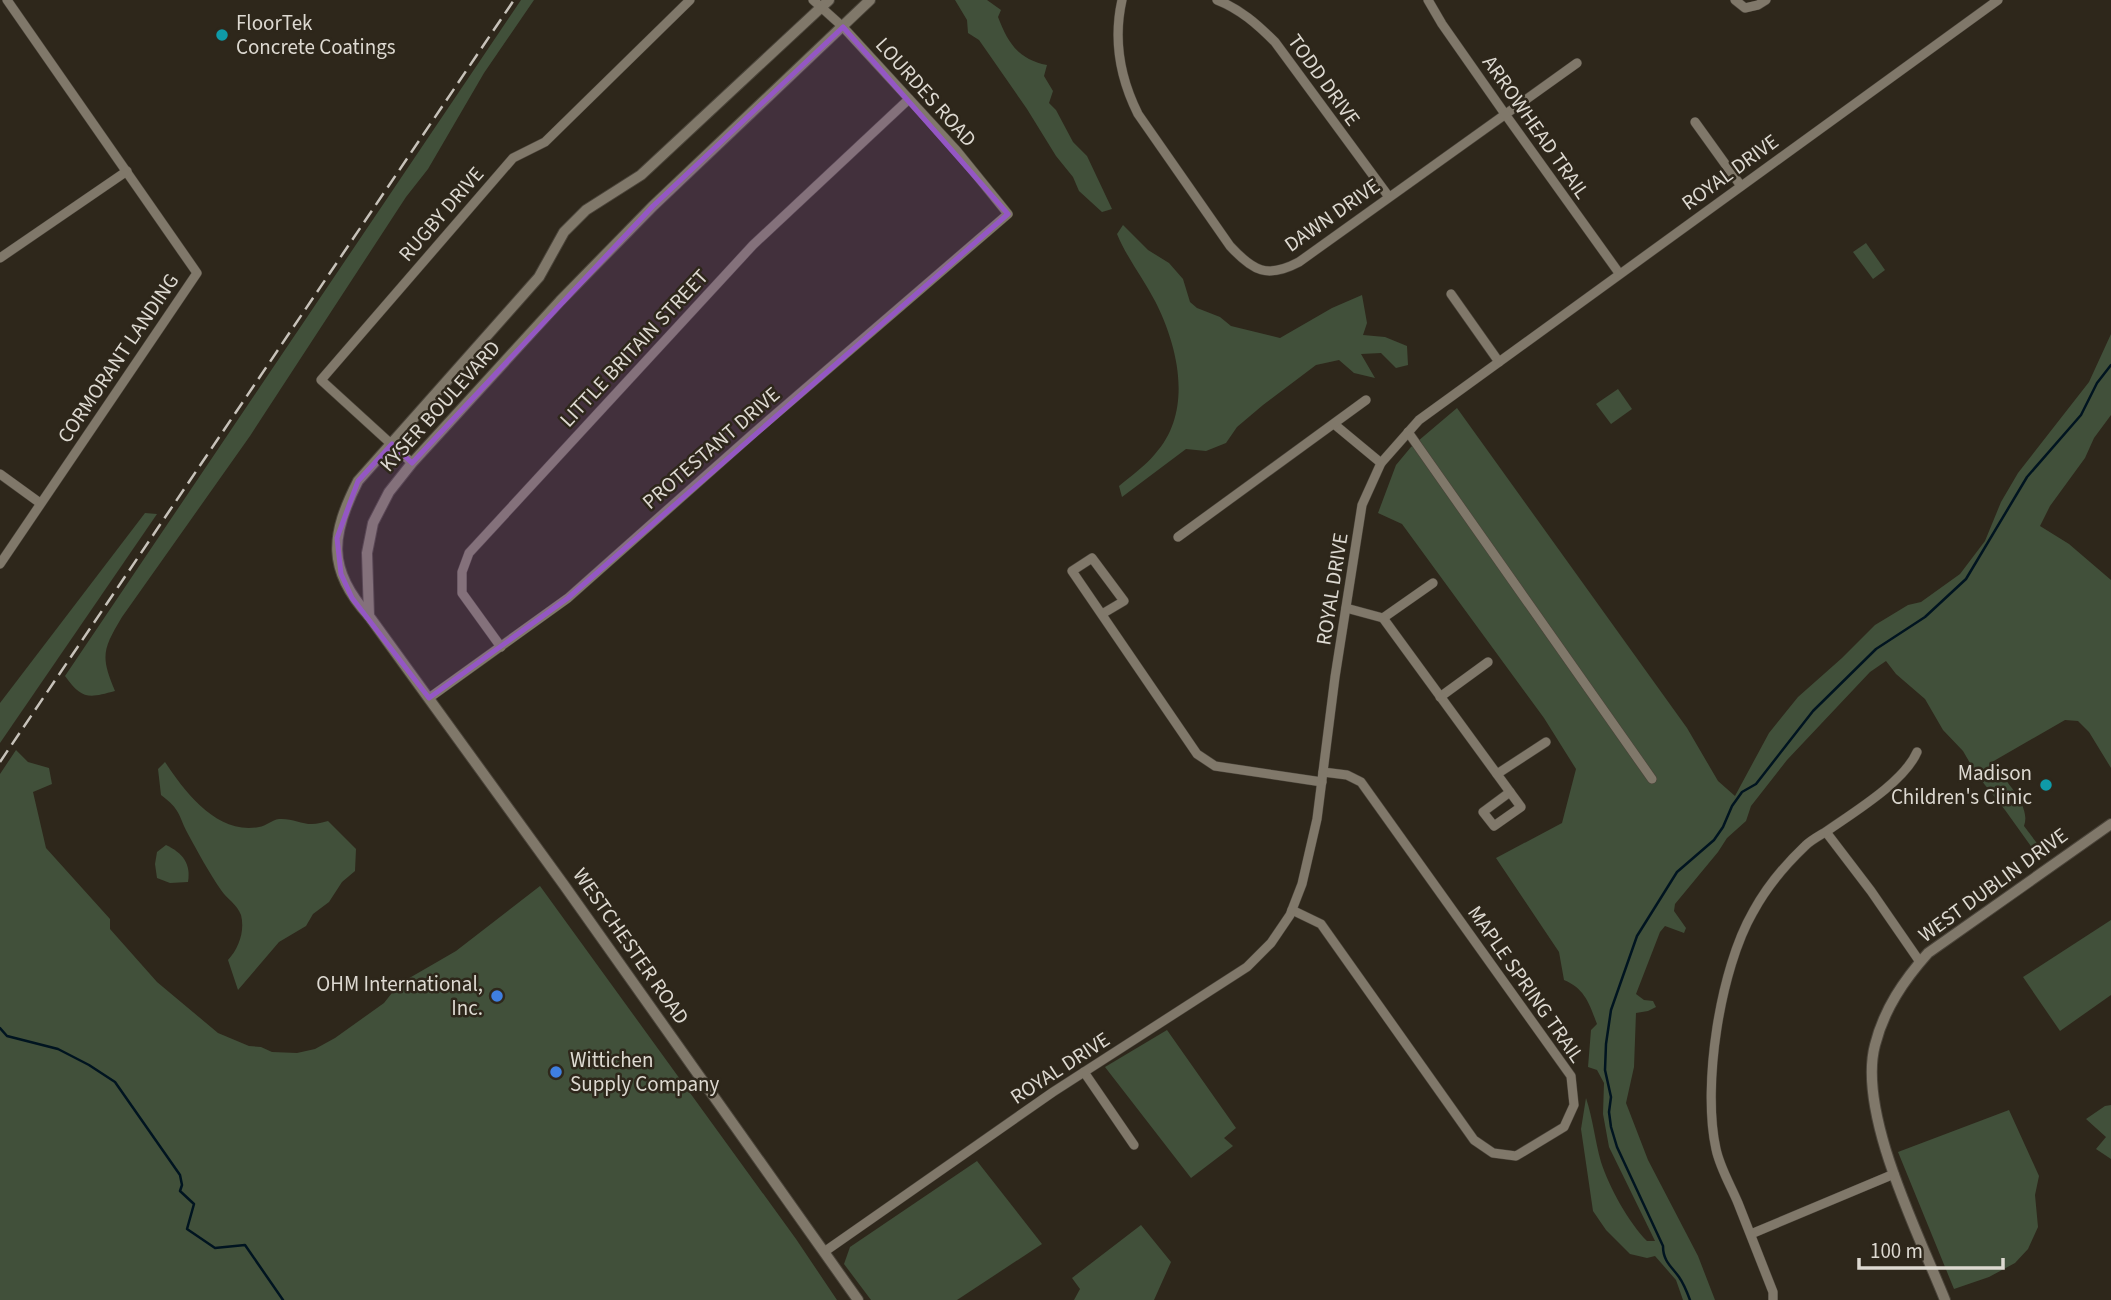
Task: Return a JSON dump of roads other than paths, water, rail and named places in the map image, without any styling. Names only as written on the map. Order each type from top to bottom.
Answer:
[{"type":"street","name":"CORMORANT LANDING","points":[[0,564],[197,273],[7,0]]},
{"type":"street","name":"RUGBY DRIVE","points":[[412,463],[321,380],[513,158],[545,142],[690,0]]},
{"type":"street","name":"KYSER BOULEVARD","points":[[369,616],[367,554],[373,523],[389,492],[412,463],[560,301],[653,206],[870,0]]},
{"type":"street","name":"DAWN DRIVE","points":[[1122,0],[1118,27],[1119,56],[1128,93],[1138,114],[1230,246],[1246,263],[1260,271],[1282,271],[1299,262],[1577,63]]},
{"type":"street","name":"TODD DRIVE","points":[[1217,0],[1252,20],[1275,41],[1389,197]]},
{"type":"street","name":"ARROWHEAD TRAIL","points":[[1428,0],[1442,24],[1619,273]]},
{"type":"street","points":[[1735,0],[1745,8],[1766,0]]},
{"type":"street","name":"ROYAL DRIVE","points":[[824,1252],[1084,1072],[1247,967],[1271,943],[1292,910],[1302,884],[1314,832],[1362,505],[1381,463],[1419,420],[1998,0]]},
{"type":"street","name":"KYSER BOULEVARD","points":[[369,616],[352,598],[341,574],[337,538],[343,511],[358,481],[540,277],[564,232],[586,209],[641,175],[821,3]]},
{"type":"street","name":"LOURDES ROAD","points":[[821,3],[957,151],[1008,214]]},
{"type":"street","name":"LITTLE BRITAIN STREET","points":[[501,647],[462,593],[462,572],[468,553],[753,245],[909,99]]},
{"type":"street","points":[[1695,122],[1741,186]]},
{"type":"street","points":[[0,258],[127,171]]},
{"type":"street","name":"PROTESTANT DRIVE","points":[[429,698],[568,598],[755,432],[1008,214]]},
{"type":"street","points":[[1451,294],[1499,362]]},
{"type":"street","points":[[1178,537],[1367,400]]},
{"type":"street","points":[[1334,424],[1381,463]]},
{"type":"street","points":[[1408,432],[1652,779]]},
{"type":"street","points":[[0,474],[40,503]]},
{"type":"street","points":[[1102,614],[1124,601],[1092,558],[1072,570],[1196,754],[1216,766],[1322,782]]},
{"type":"street","points":[[1383,618],[1433,583]]},
{"type":"street","points":[[1346,608],[1383,618],[1510,792]]},
{"type":"street","name":"WESTCHESTER ROAD","points":[[369,616],[564,885],[858,1300]]},
{"type":"street","points":[[1440,697],[1489,662]]},
{"type":"street","points":[[1497,774],[1546,742]]},
{"type":"street","points":[[1773,1300],[1773,1292],[1751,1234],[1717,1153],[1711,1123],[1711,1080],[1731,963],[1752,914],[1777,877],[1807,843],[1896,780],[1911,765],[1917,752]]},
{"type":"street","name":"MAPLE SPRING TRAIL","points":[[1292,910],[1321,924],[1474,1140],[1493,1153],[1516,1156],[1564,1127],[1574,1105],[1571,1076],[1361,782],[1346,775],[1323,772]]},
{"type":"street","name":"WEST DUBLIN DRIVE","points":[[1945,1300],[1894,1174],[1876,1117],[1872,1079],[1874,1047],[1886,1013],[1904,980],[1928,953],[2111,824]]},
{"type":"street","points":[[1826,832],[1920,962]]},
{"type":"street","points":[[1084,1072],[1134,1145]]},
{"type":"street","points":[[1751,1234],[1894,1174]]},
{"type":"waterway","points":[[1690,1300],[1681,1280],[1666,1260],[1663,1246],[1617,1147],[1611,1127],[1611,1097],[1605,1070],[1606,1044],[1611,1010],[1637,936],[1677,872],[1714,840],[1742,792],[1756,784],[1813,711],[1876,649],[1925,617],[1966,579],[2027,477],[2081,415],[2097,383],[2111,365]]},
{"type":"waterway","points":[[0,1028],[7,1036],[58,1049],[115,1082],[180,1175],[180,1191],[194,1204],[187,1229],[215,1248],[245,1245],[283,1300]]},
{"type":"railway","points":[[0,762],[514,0]]},
{"type":"place","name":"FloorTek Concrete Coatings","points":[[222,35]]},
{"type":"place","name":"Madison Children's Clinic","points":[[2046,785]]},
{"type":"place","name":"OHM International, Inc.","points":[[497,996]]},
{"type":"place","name":"Wittichen Supply Company","points":[[556,1072]]}]
